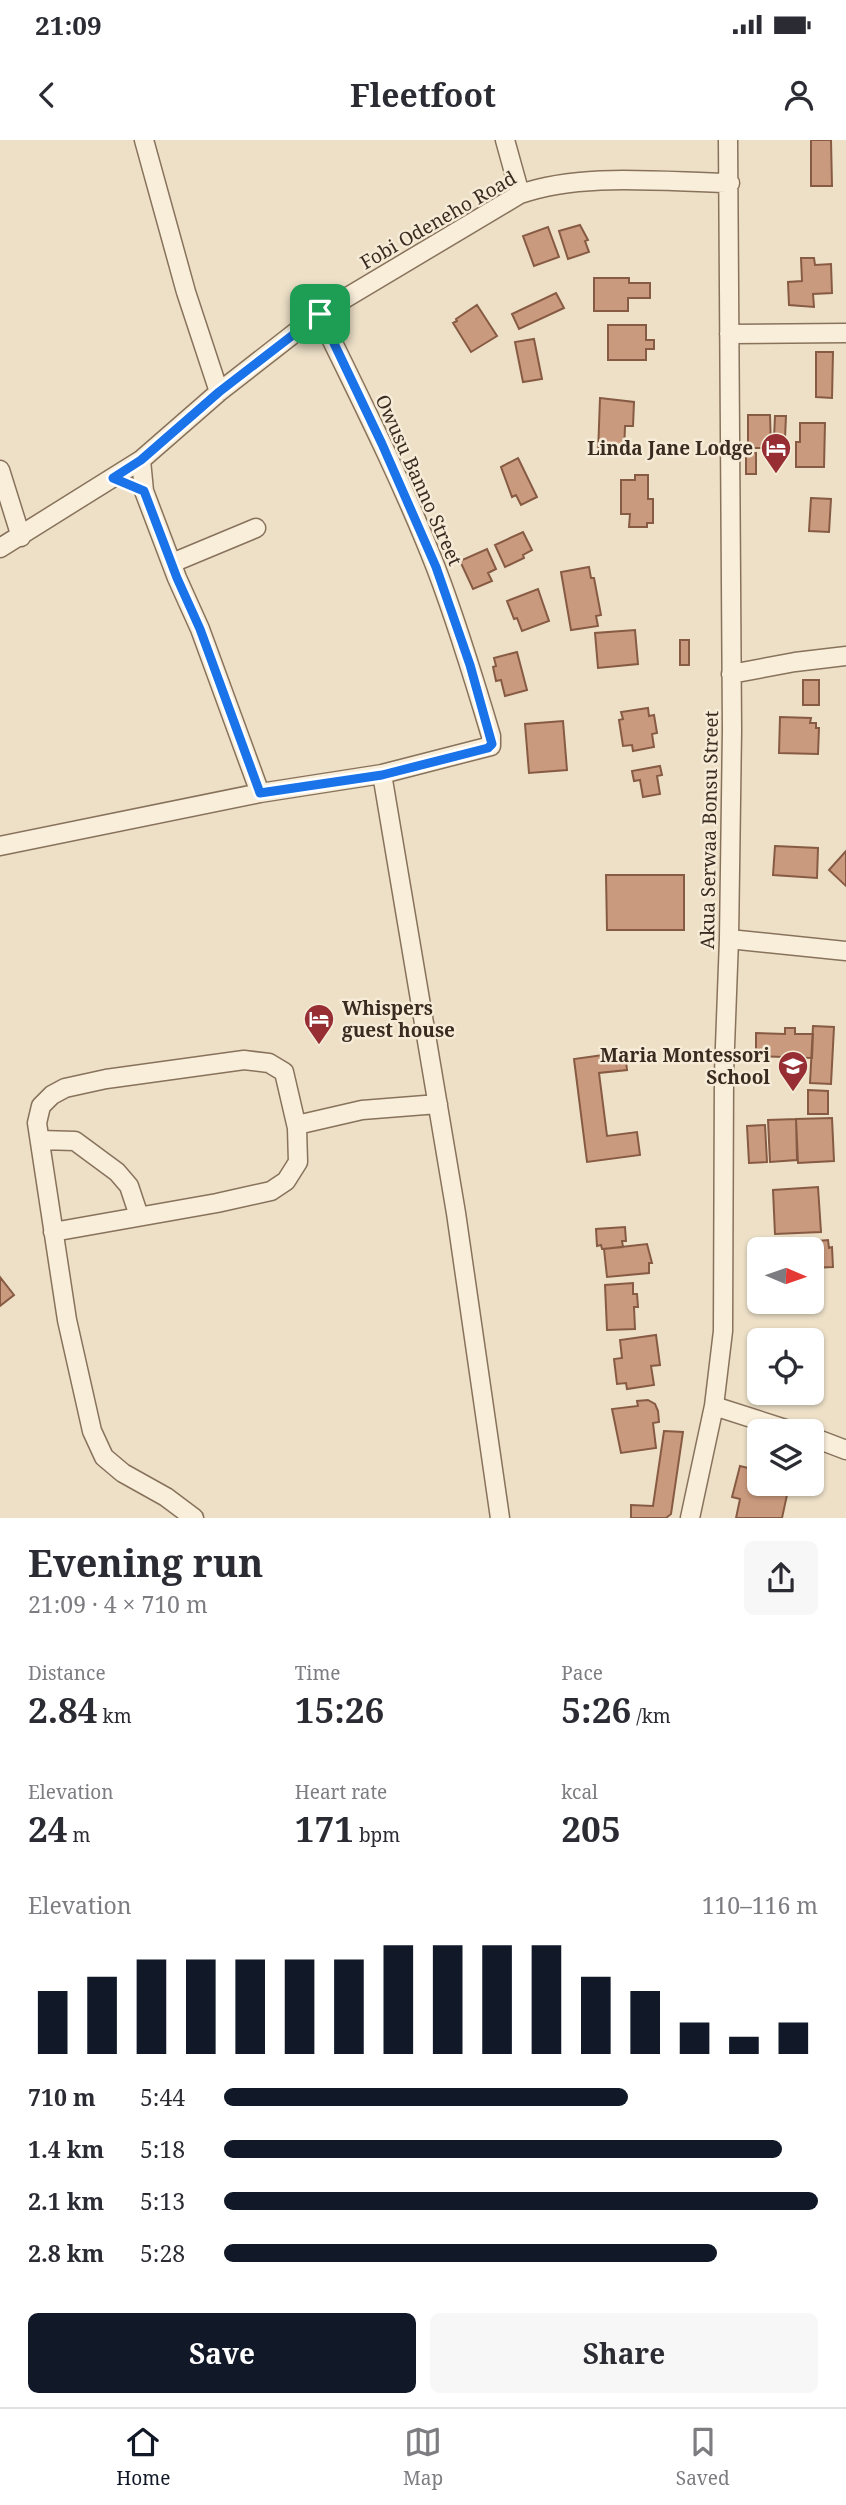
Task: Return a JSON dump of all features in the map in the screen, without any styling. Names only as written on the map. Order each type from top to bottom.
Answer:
[{"type":"street","points":[[505,140],[520,194]]},
{"type":"street","name":"Akua Serwaa Bonsu Street","points":[[690,1518],[715,1406],[723,1331],[724,1073],[729,939],[731,674],[728,140]]},
{"type":"street","points":[[150,142],[186,292],[219,392]]},
{"type":"street","name":"Fobi Odeneho Road","points":[[0,548],[141,460],[219,392],[320,314],[520,194],[555,184],[578,182],[730,183]]},
{"type":"street","name":"Owusu Banno Street","points":[[320,314],[382,444],[436,567],[491,736],[490,747],[382,775]]},
{"type":"street","points":[[729,334],[846,333]]},
{"type":"street","points":[[141,460],[144,491],[200,629],[260,793]]},
{"type":"street","points":[[0,470],[21,537]]},
{"type":"street","points":[[113,478],[144,491]]},
{"type":"street","points":[[172,563],[256,528]]},
{"type":"street","points":[[731,674],[846,656]]},
{"type":"street","points":[[0,846],[260,793],[382,775],[456,1213],[500,1518]]},
{"type":"street","points":[[729,939],[846,951]]},
{"type":"street","points":[[53,1231],[271,1191],[286,1181],[298,1162],[297,1125],[284,1072],[269,1063],[244,1060],[106,1079],[65,1088],[52,1095],[41,1106],[37,1123],[53,1231],[67,1320],[92,1431],[104,1457],[123,1473],[166,1497],[194,1518]]},
{"type":"street","points":[[297,1125],[362,1110],[438,1104]]},
{"type":"street","points":[[40,1140],[75,1141],[117,1172],[129,1185],[139,1216]]},
{"type":"street","points":[[715,1406],[755,1419]]},
{"type":"street","points":[[824,1442],[846,1450]]},
{"type":"building","points":[[811,140],[831,140],[832,186],[811,186]]},
{"type":"building","points":[[580,225],[588,240],[585,241],[589,252],[568,259],[559,231]]},
{"type":"building","points":[[548,227],[559,257],[534,266],[523,236]]},
{"type":"building","points":[[801,258],[814,258],[815,265],[831,264],[832,293],[813,294],[814,307],[789,305],[788,282],[802,281]]},
{"type":"building","points":[[594,278],[629,278],[629,283],[650,283],[650,298],[628,298],[628,311],[594,311]]},
{"type":"building","points":[[556,293],[564,308],[519,329],[512,314]]},
{"type":"building","points":[[477,305],[497,336],[471,352],[453,323]]},
{"type":"building","points":[[608,325],[646,325],[646,340],[654,340],[654,349],[646,349],[646,360],[608,360]]},
{"type":"building","points":[[534,339],[542,379],[523,382],[515,342]]},
{"type":"building","points":[[816,352],[833,352],[832,398],[816,397]]},
{"type":"building","points":[[600,398],[634,402],[633,426],[625,426],[624,454],[598,453]]},
{"type":"building","points":[[748,415],[770,415],[771,448],[748,448]]},
{"type":"building","points":[[775,416],[786,416],[785,438],[774,438]]},
{"type":"building","points":[[800,423],[825,423],[824,467],[796,467],[796,442],[800,442]]},
{"type":"building","points":[[746,453],[756,453],[756,474],[746,474]]},
{"type":"building","points":[[518,458],[537,497],[521,505],[516,495],[512,497],[501,467]]},
{"type":"building","points":[[635,475],[648,475],[648,499],[653,499],[653,523],[647,523],[647,527],[629,527],[630,514],[621,514],[621,480],[635,480]]},
{"type":"building","points":[[811,498],[831,499],[829,532],[809,531]]},
{"type":"building","points":[[523,532],[532,550],[523,555],[524,558],[505,567],[495,545]]},
{"type":"building","points":[[487,549],[496,569],[488,573],[492,581],[473,589],[460,561]]},
{"type":"building","points":[[589,567],[591,578],[594,578],[601,615],[596,616],[598,626],[571,630],[561,572]]},
{"type":"building","points":[[538,589],[549,621],[522,631],[507,601]]},
{"type":"building","points":[[635,630],[638,664],[598,668],[595,633]]},
{"type":"building","points":[[680,640],[689,640],[689,665],[680,665]]},
{"type":"building","points":[[517,652],[527,690],[505,696],[501,680],[496,681],[494,658]]},
{"type":"building","points":[[803,680],[819,680],[819,705],[803,705]]},
{"type":"building","points":[[648,708],[649,716],[654,715],[657,733],[652,734],[654,747],[633,751],[632,745],[623,746],[619,720],[623,719],[621,712]]},
{"type":"building","points":[[780,717],[811,718],[810,723],[816,723],[816,728],[819,728],[818,754],[779,753]]},
{"type":"building","points":[[563,721],[567,770],[529,773],[525,724]]},
{"type":"building","points":[[660,766],[662,775],[657,776],[660,794],[643,797],[640,780],[634,781],[632,771]]},
{"type":"building","points":[[775,846],[818,848],[817,878],[773,875]]},
{"type":"building","points":[[846,851],[846,886],[829,870]]},
{"type":"building","points":[[606,875],[684,875],[684,930],[607,930]]},
{"type":"building","points":[[813,1026],[834,1027],[831,1084],[810,1083]]},
{"type":"building","points":[[785,1028],[795,1028],[795,1034],[813,1034],[812,1058],[756,1056],[756,1033],[785,1034]]},
{"type":"building","points":[[625,1052],[627,1070],[599,1073],[607,1136],[637,1132],[640,1155],[587,1162],[574,1059]]},
{"type":"building","points":[[808,1090],[828,1091],[828,1114],[808,1114]]},
{"type":"building","points":[[832,1118],[834,1161],[798,1163],[796,1119]]},
{"type":"building","points":[[796,1119],[797,1160],[770,1162],[768,1120]]},
{"type":"building","points":[[765,1125],[767,1162],[749,1163],[747,1126]]},
{"type":"building","points":[[818,1187],[821,1232],[775,1234],[773,1190]]},
{"type":"building","points":[[625,1227],[626,1241],[622,1241],[623,1247],[602,1249],[601,1245],[597,1246],[596,1229]]},
{"type":"building","points":[[824,1240],[828,1240],[829,1248],[832,1247],[833,1267],[824,1267]]},
{"type":"building","points":[[647,1244],[652,1263],[649,1263],[649,1273],[607,1277],[604,1249]]},
{"type":"building","points":[[0,1277],[14,1295],[0,1306]]},
{"type":"building","points":[[633,1283],[633,1294],[637,1294],[638,1307],[634,1307],[635,1329],[607,1330],[605,1285]]},
{"type":"building","points":[[656,1335],[660,1365],[651,1366],[654,1385],[627,1389],[626,1383],[617,1384],[614,1359],[622,1358],[620,1340]]},
{"type":"building","points":[[648,1400],[655,1404],[658,1411],[659,1422],[653,1423],[656,1448],[621,1453],[612,1409],[638,1406],[637,1401]]},
{"type":"building","points":[[664,1431],[683,1432],[671,1514],[666,1518],[631,1518],[631,1505],[653,1506]]},
{"type":"building","points":[[740,1466],[747,1468],[747,1496],[787,1496],[782,1518],[736,1518],[740,1499],[732,1497]]},
{"type":"place","name":"Linda Jane Lodge","points":[[776,475]]},
{"type":"place","name":"Whispers guest house","points":[[319,1046]]},
{"type":"place","name":"Maria Montessori School","points":[[793,1093]]},
{"type":"route","points":[[320,314],[382,444],[436,567],[470,665],[492,744],[488,748],[382,775],[260,793],[200,629],[177,578],[144,491],[113,478],[141,460],[219,392],[320,314]]}]
